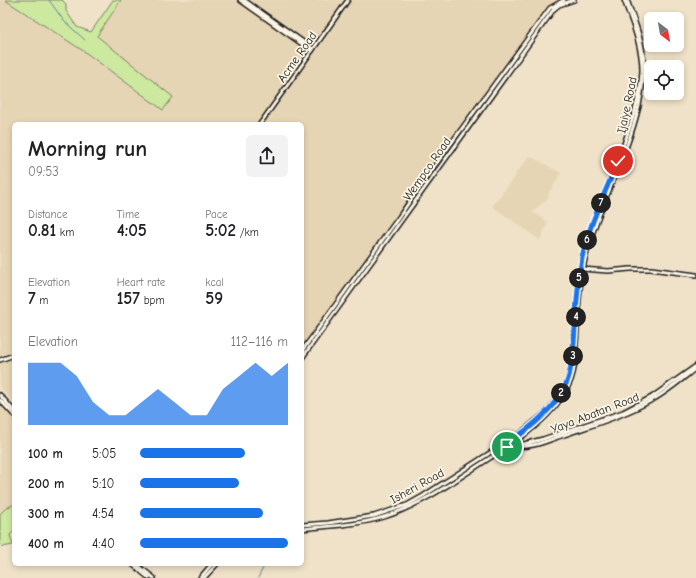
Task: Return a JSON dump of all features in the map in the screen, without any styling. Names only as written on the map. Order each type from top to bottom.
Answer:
[{"type":"main road","points":[[240,0],[313,50]]},
{"type":"main road","points":[[244,0],[313,50]]},
{"type":"main road","name":"Acme Road","points":[[261,122],[348,0]]},
{"type":"main road","name":"Wempco Road","points":[[304,348],[550,8],[564,0]]},
{"type":"main road","name":"Wempco Road","points":[[304,355],[554,9],[559,5],[574,0]]},
{"type":"main road","name":"Ijaiye Road","points":[[575,351],[582,268],[588,237],[618,161],[634,115],[640,89],[642,71],[639,50],[635,31],[624,0]]},
{"type":"main road","name":"Ijaiye Road","points":[[582,268],[591,238],[626,151],[643,87],[643,52],[636,24],[627,0]]},
{"type":"main road","points":[[582,268],[608,271],[651,269],[696,275]]},
{"type":"main road","name":"Isheri Road","points":[[304,529],[349,524],[401,510],[420,502],[509,446],[539,422],[563,396],[571,380],[575,351]]},
{"type":"main road","points":[[0,360],[12,356]]},
{"type":"main road","name":"Yaya Abatan Road","points":[[513,443],[524,444],[543,440],[623,412],[652,397],[696,367]]},
{"type":"main road","points":[[0,395],[12,409]]},
{"type":"main road","points":[[0,400],[12,413]]},
{"type":"main road","name":"Isheri Road","points":[[304,525],[374,518],[407,505],[513,443]]},
{"type":"main road","points":[[134,566],[148,578]]},
{"type":"main road","points":[[139,566],[154,578]]},
{"type":"main road","points":[[200,578],[210,566]]},
{"type":"main road","points":[[204,578],[215,566]]},
{"type":"shaded area","points":[[0,0],[5,0],[85,52],[163,110],[172,97],[97,36],[121,0],[557,0],[547,7],[304,343],[304,122],[12,122],[12,401],[0,387]]},
{"type":"shaded area","points":[[530,156],[561,173],[549,193],[548,198],[533,212],[548,222],[540,240],[492,206]]},
{"type":"shaded area","points":[[0,403],[12,417],[12,505],[0,514]]},
{"type":"green space","points":[[5,0],[62,0],[66,4],[66,11],[77,27],[91,32],[113,0],[121,0],[97,36],[173,97],[163,110],[85,52]]},
{"type":"green space","points":[[12,505],[12,533],[10,535],[12,545],[2,547],[0,542],[0,514]]},
{"type":"waterway","points":[[49,0],[64,21],[85,40]]},
{"type":"waterway","points":[[258,578],[264,566]]},
{"type":"route","points":[[507,447],[509,446],[508,442],[510,440],[512,440],[546,412],[562,393],[567,382],[573,360],[582,256],[618,161]]}]
